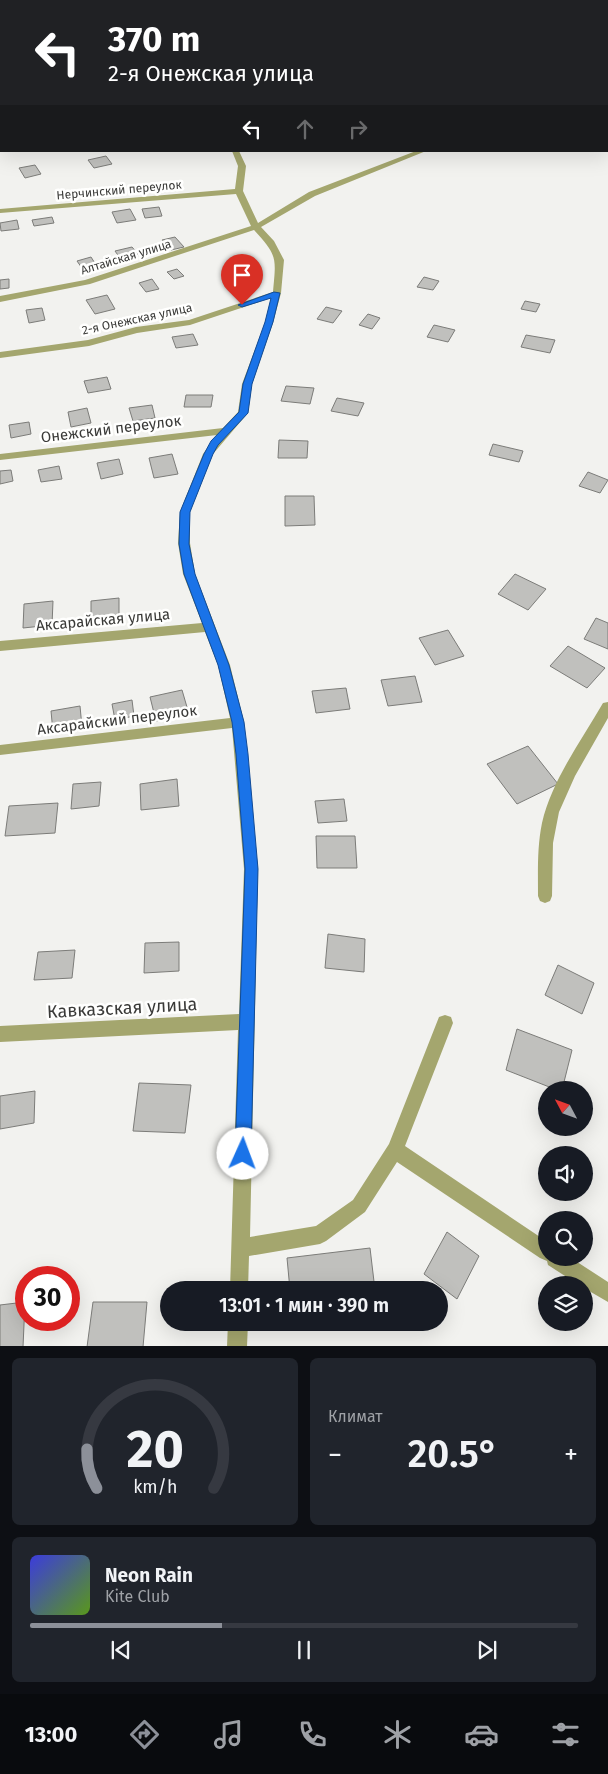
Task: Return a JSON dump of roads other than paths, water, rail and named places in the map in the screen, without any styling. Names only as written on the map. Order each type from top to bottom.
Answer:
[{"type":"street","points":[[235,152],[242,166],[239,191],[256,227],[271,243],[280,260],[276,293],[269,322],[247,384],[243,413],[214,443],[208,454],[185,512],[184,544],[189,574],[224,665],[238,722],[252,869],[239,1281]]},
{"type":"street","name":"Алтайская улица","points":[[0,299],[87,282],[256,227],[312,194],[420,152]]},
{"type":"street","name":"Нерчинский переулок","points":[[0,211],[239,191]]},
{"type":"street","name":"2-я Онежская улица","points":[[0,355],[89,343],[136,330],[190,322],[276,293]]},
{"type":"street","name":"Онежский переулок","points":[[0,457],[226,431]]},
{"type":"street","name":"Аксарайская улица","points":[[0,646],[208,627]]},
{"type":"street","points":[[545,896],[546,849],[552,812],[573,767],[603,728],[608,708]]},
{"type":"street","name":"Аксарайский переулок","points":[[0,750],[238,722]]},
{"type":"street","name":"Кавказская улица","points":[[0,1034],[247,1022]]},
{"type":"street","points":[[240,1248],[320,1235],[359,1206],[395,1150],[445,1023]]},
{"type":"street","points":[[395,1150],[538,1247]]},
{"type":"street","points":[[567,1266],[608,1293]]},
{"type":"street","points":[[238,1331],[238,1346]]}]
